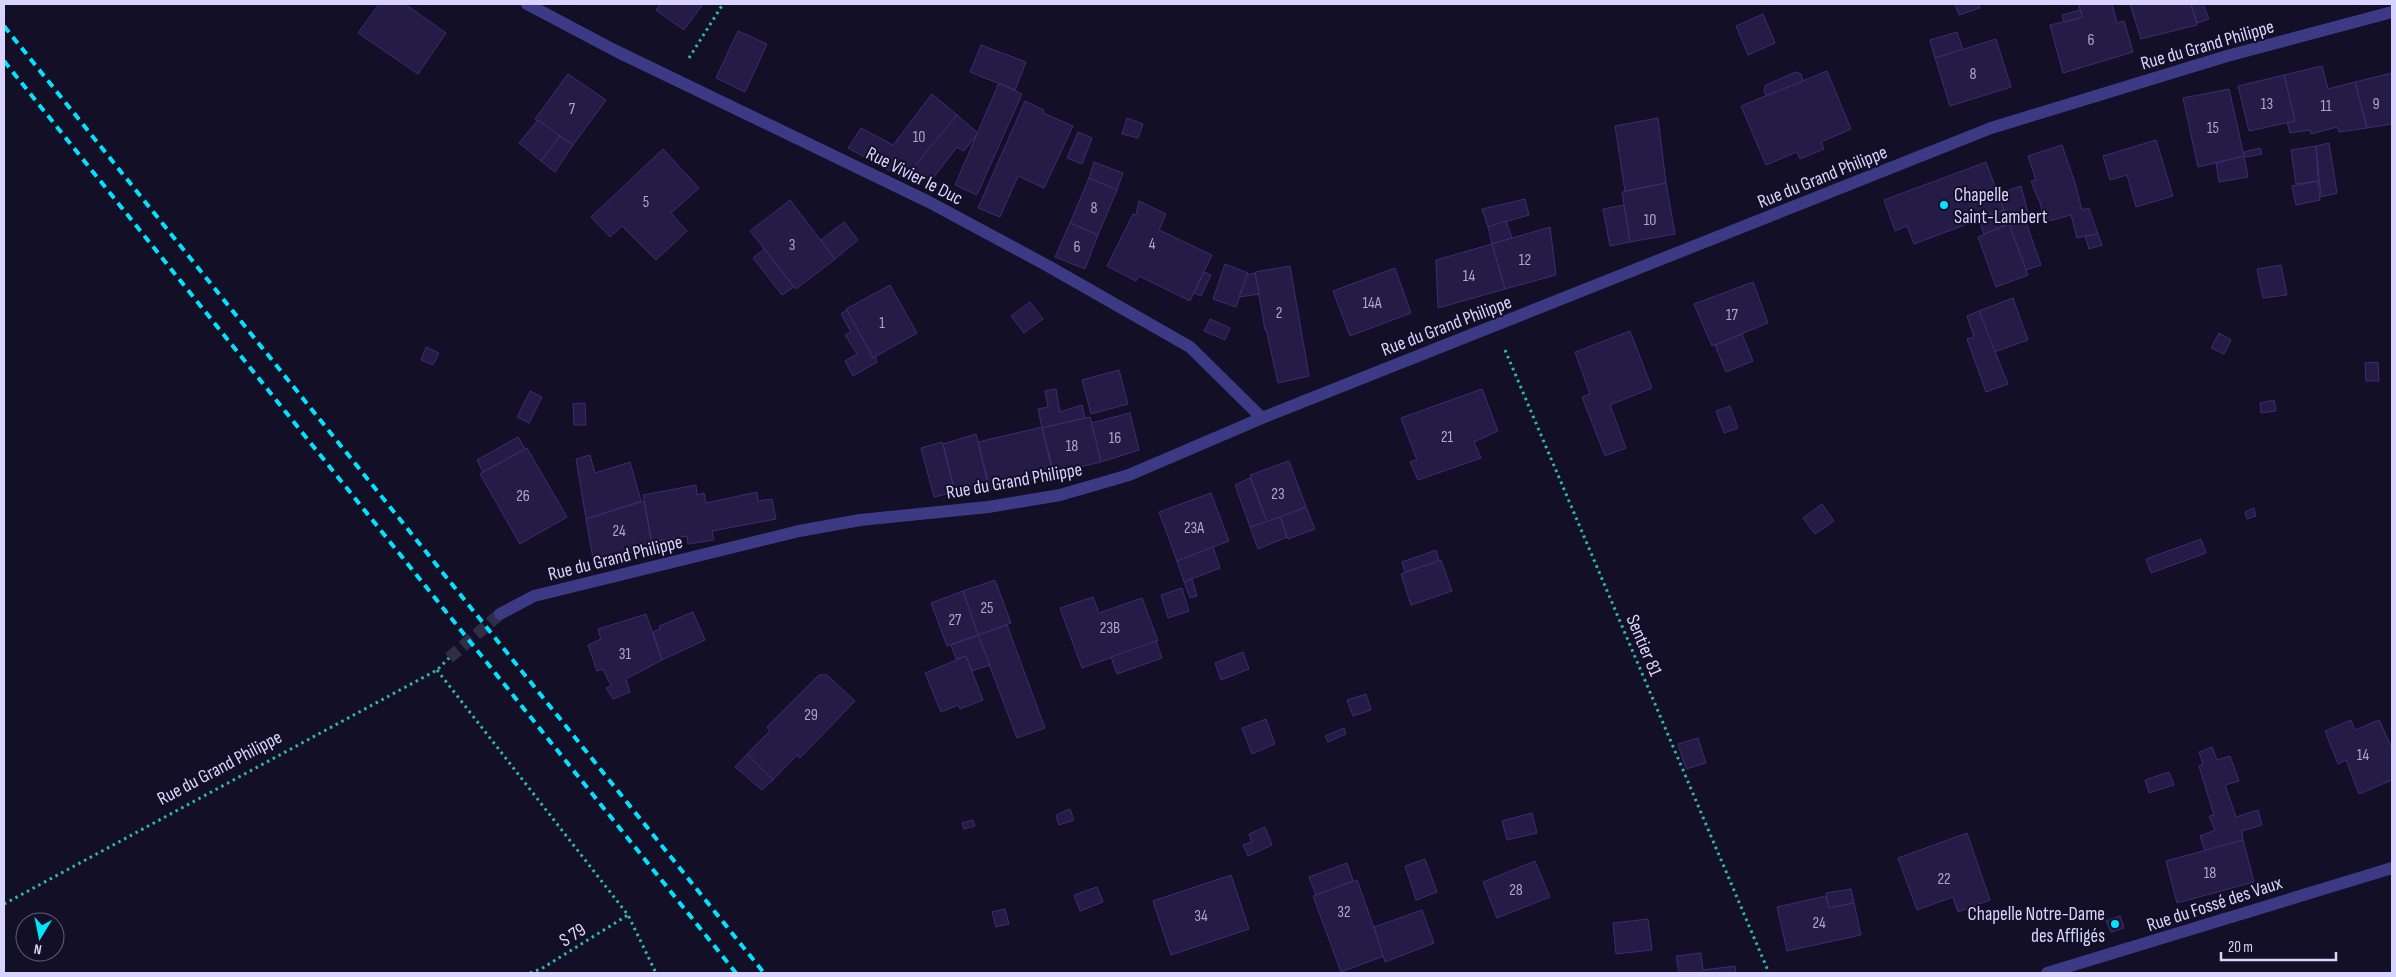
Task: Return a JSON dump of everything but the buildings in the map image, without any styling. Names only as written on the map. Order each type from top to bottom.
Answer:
[{"type":"street","name":"Rue Vivier le Duc","points":[[527,4],[676,80],[929,202],[1048,266],[1190,347],[1262,418]]},
{"type":"street","name":"Rue du Grand Philippe","points":[[500,614],[534,596],[799,531],[860,520],[988,507],[1060,495],[1129,475],[1262,418],[1495,327],[1991,128],[2227,56],[2392,12]]},
{"type":"street","name":"Rue du Fossé des Vaux","points":[[2047,973],[2392,868]]},
{"type":"path","points":[[676,80],[723,4]]},
{"type":"path","name":"Sentier 81","points":[[1495,327],[1769,973]]},
{"type":"path","name":"Rue du Grand Philippe","points":[[4,904],[437,670],[449,658]]},
{"type":"path","points":[[437,670],[628,915],[656,973]]},
{"type":"path","name":"S 79","points":[[530,973],[541,969],[628,915]]},
{"type":"tunnel","points":[[449,658],[500,614]]},
{"type":"railway","points":[[4,26],[764,973]]},
{"type":"railway","points":[[4,61],[736,973]]},
{"type":"place","name":"Chapelle Saint-Lambert","points":[[1944,205]]},
{"type":"place","name":"Chapelle Notre-Dame des Affligés","points":[[2115,924]]}]
